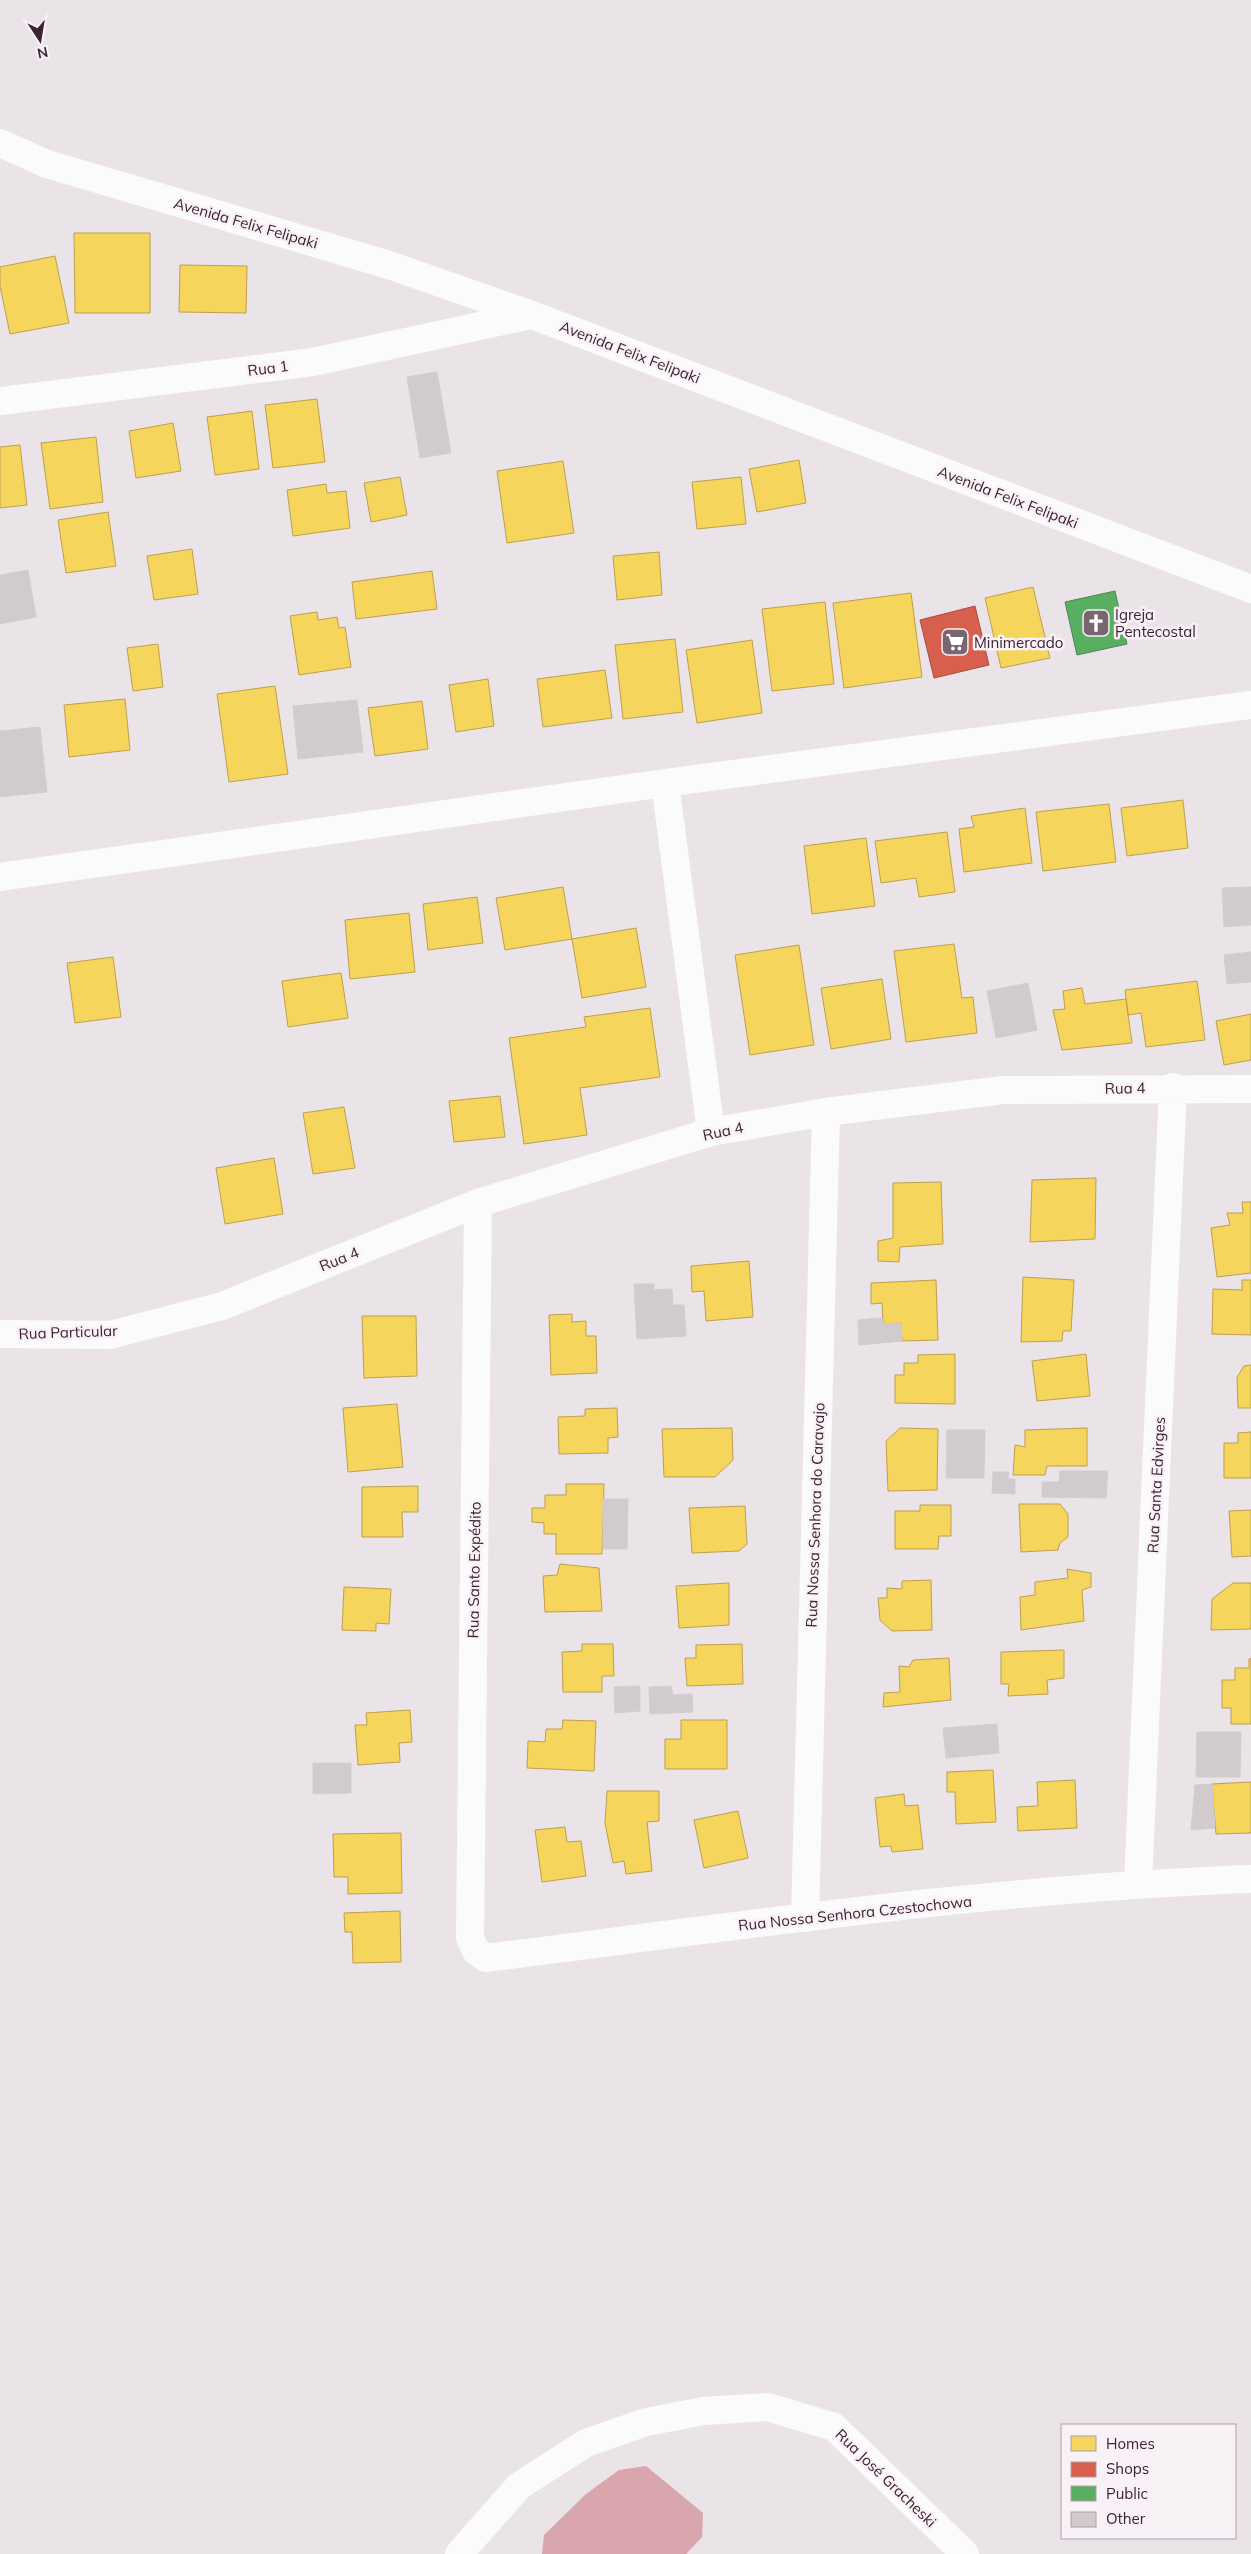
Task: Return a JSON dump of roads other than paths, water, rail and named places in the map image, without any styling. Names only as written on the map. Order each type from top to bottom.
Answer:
[{"type":"street","name":"Avenida Felix Felipaki","points":[[0,143],[47,164],[389,266],[532,315],[1251,589]]},
{"type":"street","name":"Rua 1","points":[[0,401],[313,362],[532,315]]},
{"type":"street","points":[[0,877],[665,783],[1251,705]]},
{"type":"street","points":[[665,783],[711,1132]]},
{"type":"street","name":"Rua 4","points":[[222,1306],[478,1203],[711,1132],[826,1112],[1003,1090],[1173,1087],[1251,1089]]},
{"type":"street","name":"Rua Santa Edvirges","points":[[1138,1883],[1173,1087]]},
{"type":"street","name":"Rua Nossa Senhora do Caravajo","points":[[805,1918],[826,1112]]},
{"type":"street","name":"Rua Santo Expédito","points":[[470,1938],[478,1203]]},
{"type":"street","name":"Rua Particular","points":[[0,1334],[110,1334],[222,1306]]},
{"type":"street","name":"Rua Nossa Senhora Czestochowa","points":[[470,1938],[476,1951],[486,1958],[805,1918],[1138,1883],[1251,1879]]},
{"type":"street","name":"Rua José Gracheski","points":[[459,2554],[519,2486],[586,2443],[646,2422],[704,2411],[768,2407],[834,2427],[965,2554]]},
{"type":"place","name":"Igreja Pentecostal","points":[[1096,623]]},
{"type":"place","name":"Minimercado","points":[[955,642]]}]
